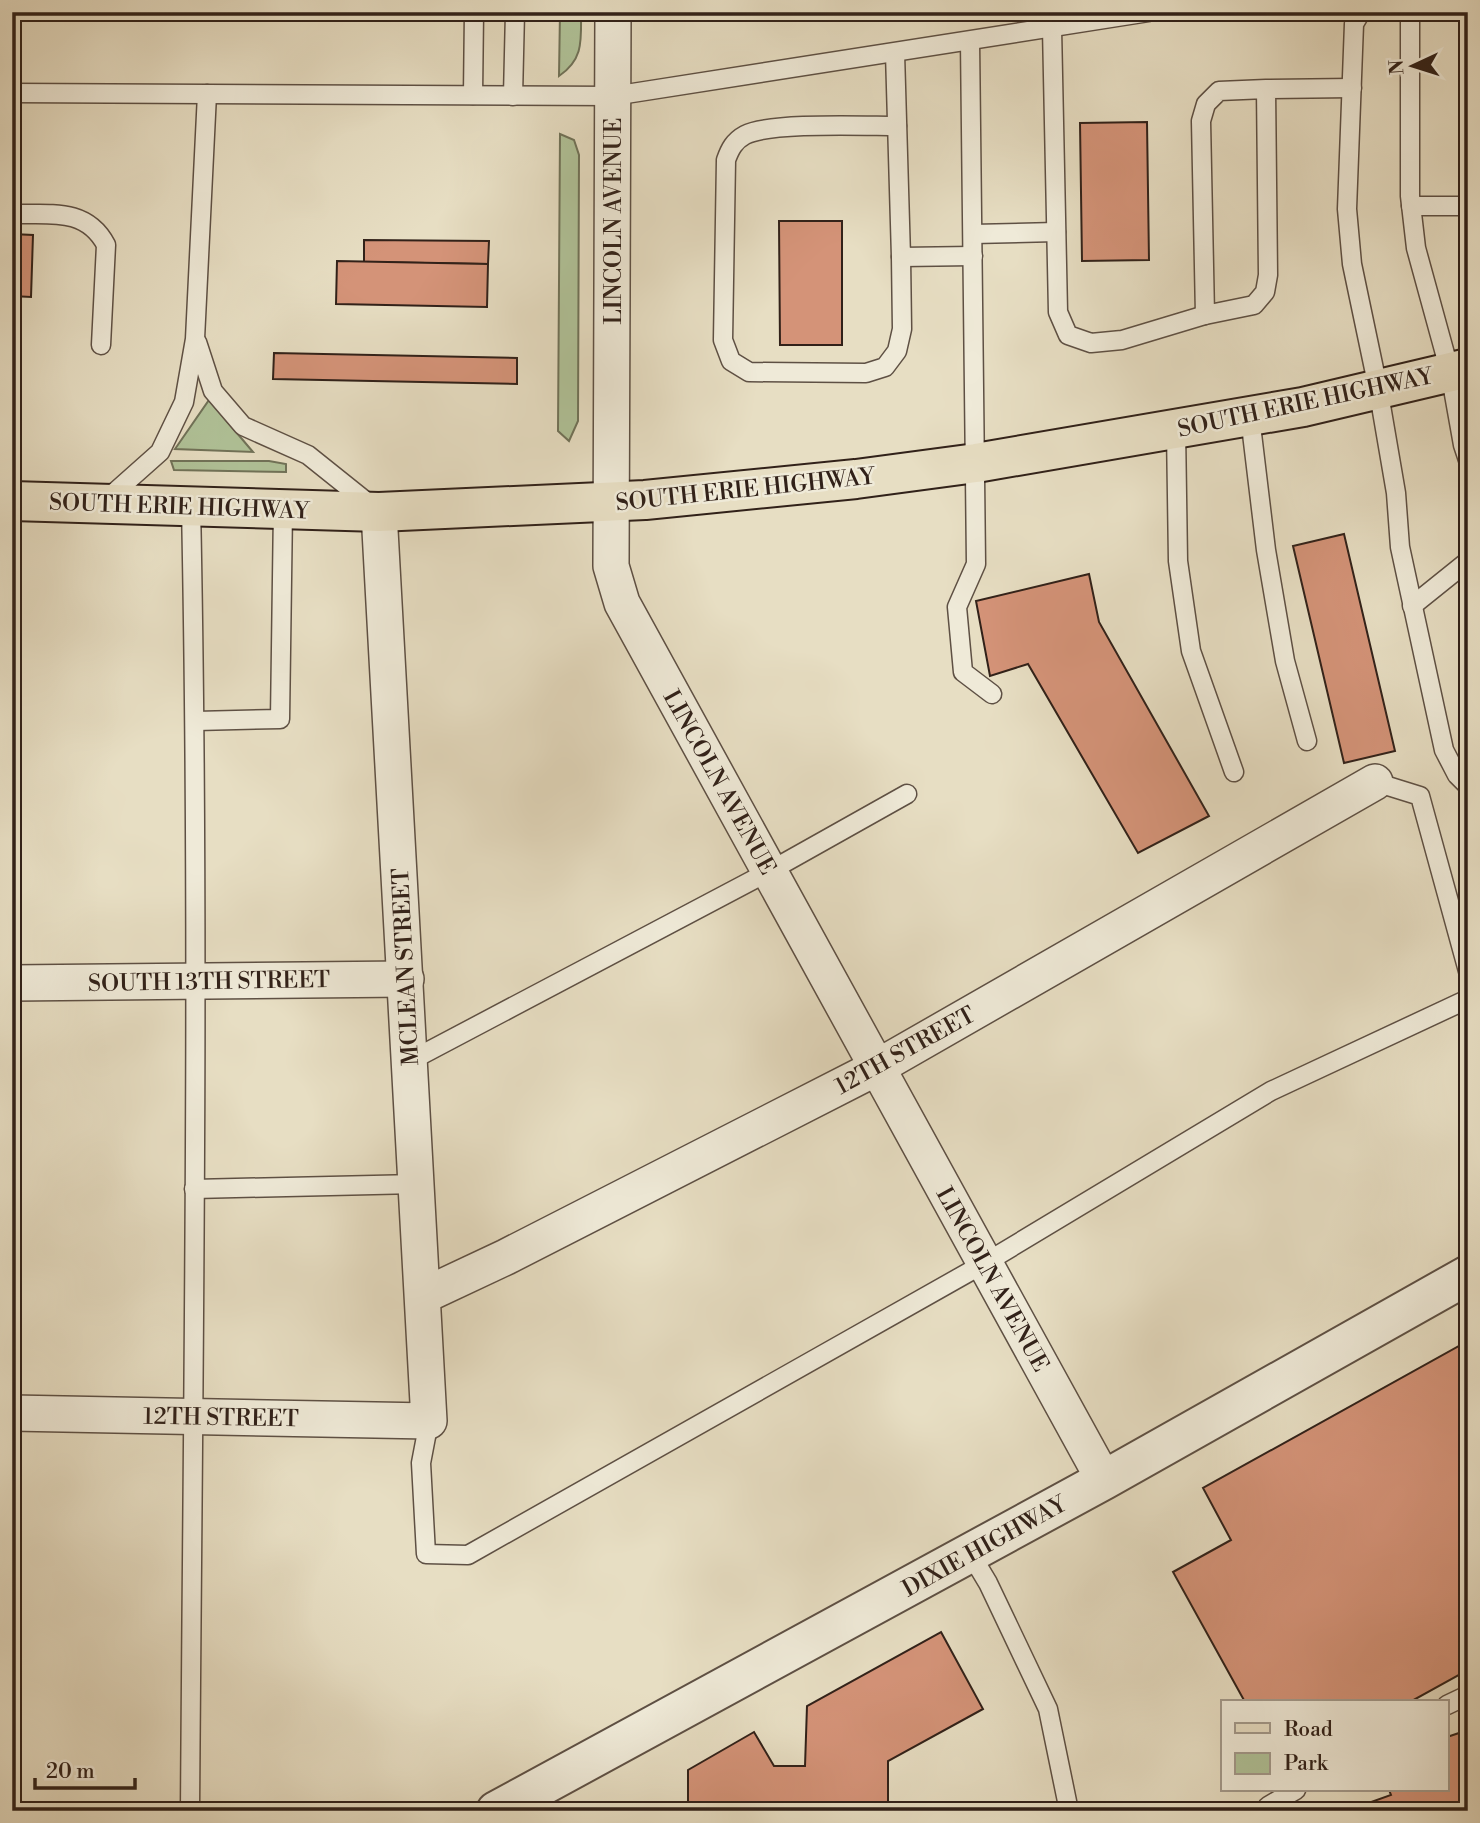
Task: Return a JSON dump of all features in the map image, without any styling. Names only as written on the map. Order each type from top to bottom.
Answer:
[{"type":"main road","name":"SOUTH ERIE HIGHWAY","points":[[12,501],[379,512],[611,503],[856,479],[976,463],[1303,407],[1459,370]]},
{"type":"street","name":"LINCOLN AVENUE","points":[[613,12],[611,566],[622,603],[1104,1480]]},
{"type":"street","name":"MCLEAN STREET","points":[[379,512],[429,1421]]},
{"type":"street","name":"12TH STREET","points":[[423,1296],[506,1257],[876,1068],[1375,782]]},
{"type":"street","name":"SOUTH 13TH STREET","points":[[12,983],[406,979]]},
{"type":"street","name":"DIXIE HIGHWAY","points":[[496,1811],[1104,1480],[1468,1275]]},
{"type":"street","name":"12TH STREET","points":[[12,1413],[429,1421]]},
{"type":"lane","points":[[473,96],[474,12]]},
{"type":"lane","points":[[513,96],[515,12]]},
{"type":"lane","points":[[12,93],[613,96],[895,54],[1149,12]]},
{"type":"lane","points":[[1361,12],[1354,24],[1347,209],[1352,264],[1378,388],[1396,494],[1400,547],[1412,606],[1444,750],[1457,775],[1468,786]]},
{"type":"lane","points":[[1410,12],[1411,206],[1416,248],[1459,370],[1463,445],[1468,460]]},
{"type":"lane","points":[[1052,28],[1058,312],[1068,335],[1091,342],[1122,340],[1205,315],[1254,305],[1265,292],[1268,275],[1266,89]]},
{"type":"lane","points":[[970,41],[976,564],[957,607],[963,672],[992,694]]},
{"type":"lane","points":[[895,54],[901,257],[902,329],[897,351],[885,367],[866,373],[749,372],[732,361],[723,340],[726,160],[732,145],[746,135],[767,128],[897,126]]},
{"type":"lane","points":[[1205,315],[1201,121],[1206,104],[1219,91],[1352,88]]},
{"type":"lane","points":[[102,504],[160,452],[184,402],[195,339],[207,94]]},
{"type":"lane","points":[[1411,206],[1468,206]]},
{"type":"lane","points":[[12,214],[65,216],[85,220],[99,232],[106,245],[101,345]]},
{"type":"lane","points":[[973,234],[1056,232]]},
{"type":"lane","points":[[901,257],[973,256]]},
{"type":"lane","points":[[195,339],[213,391],[243,426],[309,454],[379,512]]},
{"type":"lane","points":[[1250,417],[1266,550],[1283,647],[1307,741]]},
{"type":"lane","points":[[1176,430],[1178,561],[1191,651],[1234,772]]},
{"type":"lane","points":[[190,1811],[196,721],[191,506]]},
{"type":"lane","points":[[196,721],[280,719],[284,509]]},
{"type":"lane","points":[[1412,606],[1468,561]]},
{"type":"lane","points":[[1375,782],[1420,796],[1468,971]]},
{"type":"lane","points":[[410,1061],[768,872],[907,794]]},
{"type":"lane","points":[[429,1421],[421,1463],[426,1554],[468,1555],[985,1262],[1271,1091],[1468,999]]},
{"type":"lane","points":[[194,1189],[417,1184]]},
{"type":"lane","points":[[970,1553],[988,1583],[1048,1709],[1069,1811]]},
{"type":"lane","points":[[1448,1705],[1468,1695]]},
{"type":"lane","points":[[1265,1809],[1293,1792]]},
{"type":"green space","points":[[560,12],[581,12],[581,31],[577,56],[559,76]]},
{"type":"green space","points":[[560,134],[574,140],[579,155],[578,421],[569,441],[558,431]]},
{"type":"green space","points":[[209,400],[253,452],[175,449]]},
{"type":"green space","points":[[171,461],[269,461],[286,464],[286,472],[174,470]]},
{"type":"building","points":[[665,12],[792,12],[793,20],[665,21]]},
{"type":"building","points":[[1465,46],[1468,46],[1468,157],[1465,157]]},
{"type":"building","points":[[1147,122],[1149,260],[1082,261],[1080,123]]},
{"type":"building","points":[[779,221],[842,221],[842,345],[780,345]]},
{"type":"building","points":[[12,234],[33,235],[31,297],[12,296]]},
{"type":"building","points":[[364,240],[489,241],[488,264],[364,262]]},
{"type":"building","points":[[337,261],[488,264],[487,307],[336,304]]},
{"type":"building","points":[[274,353],[517,358],[517,384],[273,379]]},
{"type":"building","points":[[1344,534],[1395,751],[1344,763],[1293,546]]},
{"type":"building","points":[[1089,574],[1099,622],[1209,816],[1138,853],[1028,664],[990,676],[976,601]]},
{"type":"building","points":[[1468,1341],[1468,1670],[1414,1700],[1244,1700],[1173,1572],[1231,1540],[1203,1488]]},
{"type":"building","points":[[941,1632],[983,1709],[888,1761],[888,1811],[688,1811],[688,1770],[754,1732],[774,1766],[805,1766],[807,1706]]},
{"type":"building","points":[[1468,1730],[1468,1811],[1346,1811],[1391,1795],[1390,1792],[1448,1792],[1448,1737]]}]
